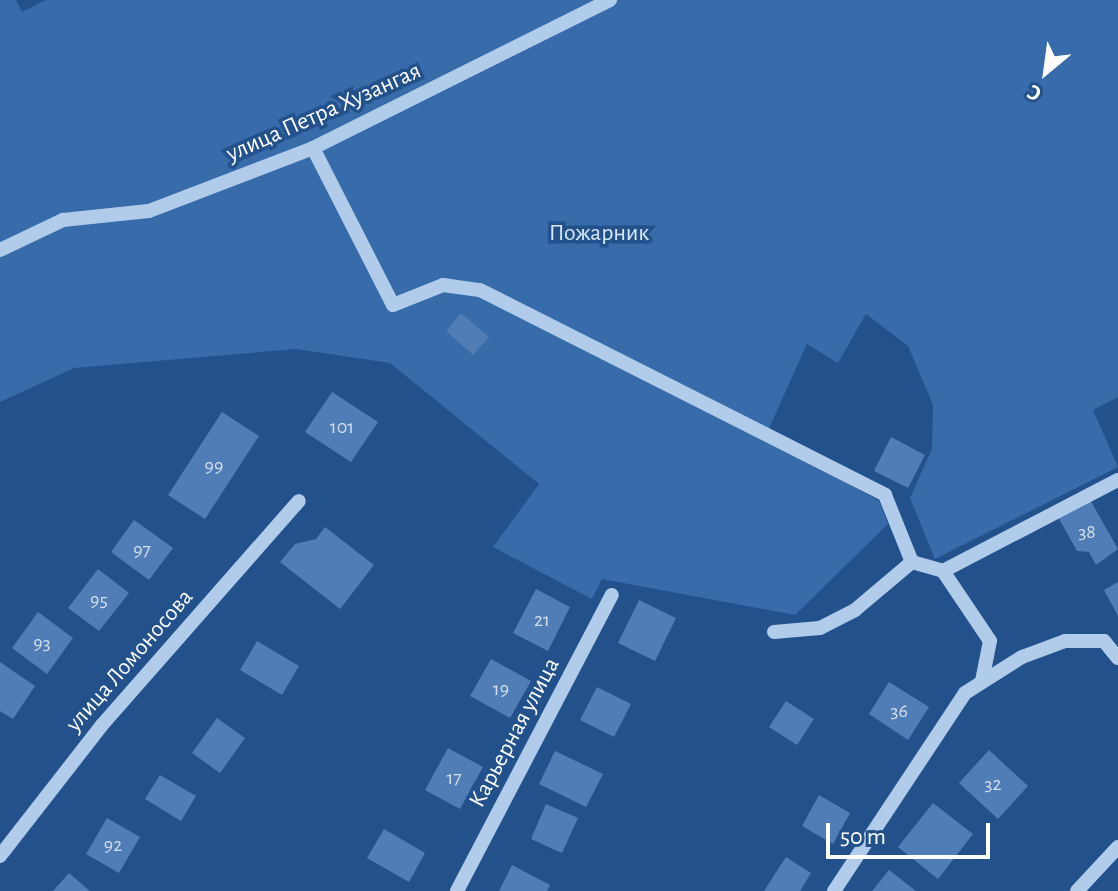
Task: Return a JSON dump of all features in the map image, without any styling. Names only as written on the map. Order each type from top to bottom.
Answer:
[{"type":"street","name":"улица Петра Хузангая","points":[[0,250],[63,220],[149,211],[313,148],[610,0]]},
{"type":"street","points":[[313,148],[393,305],[443,285],[480,290],[885,495],[912,562]]},
{"type":"street","points":[[943,571],[1118,480]]},
{"type":"street","name":"улица Ломоносова","points":[[0,856],[102,725],[299,501]]},
{"type":"street","points":[[912,562],[943,571],[990,641],[982,681]]},
{"type":"street","points":[[774,632],[820,628],[855,610],[912,562]]},
{"type":"street","name":"Карьерная улица","points":[[457,891],[612,595]]},
{"type":"street","points":[[834,891],[965,693],[982,681],[1065,641],[1104,641],[1118,658]]},
{"type":"street","points":[[1077,891],[1118,847]]},
{"type":"green space","name":"Пожарник","points":[[0,0],[16,0],[22,12],[46,0],[1118,0],[1118,397],[1093,410],[1118,467],[935,559],[910,498],[932,449],[933,405],[908,346],[866,314],[838,363],[807,344],[765,437],[879,501],[888,524],[795,615],[602,579],[592,599],[493,547],[539,484],[390,363],[296,349],[74,368],[0,402]]},
{"type":"building","points":[[461,313],[489,337],[473,355],[446,331]]},
{"type":"building","points":[[332,392],[378,422],[351,462],[305,432]]},
{"type":"building","points":[[222,412],[259,436],[205,519],[168,495]]},
{"type":"building","points":[[891,437],[925,455],[908,488],[874,471]]},
{"type":"building","points":[[1089,498],[1118,549],[1096,565],[1089,552],[1077,551],[1057,515]]},
{"type":"building","points":[[134,520],[173,548],[149,580],[111,552]]},
{"type":"building","points":[[325,527],[374,565],[340,609],[280,562],[295,544],[316,539]]},
{"type":"building","points":[[98,569],[129,593],[99,631],[68,608]]},
{"type":"building","points":[[1118,582],[1118,616],[1104,590]]},
{"type":"building","points":[[536,589],[570,607],[548,651],[513,633]]},
{"type":"building","points":[[639,600],[676,618],[655,661],[618,643]]},
{"type":"building","points":[[38,612],[73,638],[47,674],[12,648]]},
{"type":"building","points":[[257,641],[299,666],[282,695],[240,670]]},
{"type":"building","points":[[491,659],[531,681],[510,718],[470,696]]},
{"type":"building","points":[[0,662],[35,686],[13,719],[0,711]]},
{"type":"building","points":[[889,682],[929,707],[908,740],[869,714]]},
{"type":"building","points":[[597,687],[631,704],[614,737],[580,720]]},
{"type":"building","points":[[786,701],[814,719],[797,745],[769,727]]},
{"type":"building","points":[[217,718],[245,738],[220,773],[192,753]]},
{"type":"building","points":[[448,748],[483,767],[460,809],[425,790]]},
{"type":"building","points":[[989,750],[1028,786],[998,819],[959,783]]},
{"type":"building","points":[[555,751],[603,774],[586,807],[539,784]]},
{"type":"building","points":[[160,775],[196,796],[181,821],[145,799]]},
{"type":"building","points":[[819,795],[850,813],[833,844],[802,826]]},
{"type":"building","points":[[933,803],[973,834],[938,879],[898,847]]},
{"type":"building","points":[[546,804],[578,818],[562,853],[531,839]]},
{"type":"building","points":[[107,818],[140,837],[119,873],[86,854]]},
{"type":"building","points":[[384,829],[425,853],[409,882],[367,858]]},
{"type":"building","points":[[786,857],[811,873],[800,891],[764,891]]},
{"type":"building","points":[[512,865],[550,885],[547,891],[499,891]]},
{"type":"building","points":[[889,870],[916,891],[872,891]]},
{"type":"building","points":[[69,873],[90,891],[53,891]]}]
